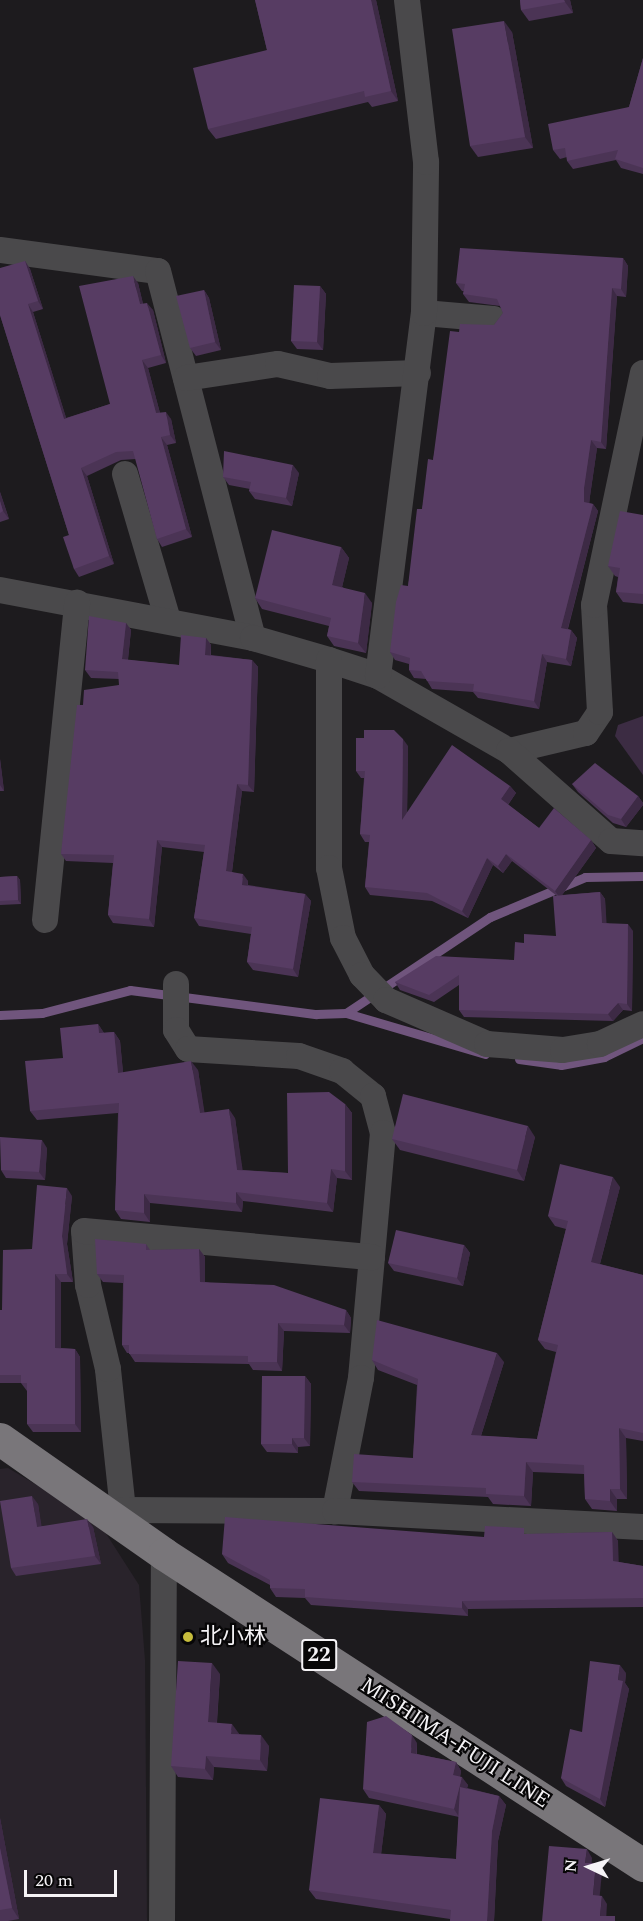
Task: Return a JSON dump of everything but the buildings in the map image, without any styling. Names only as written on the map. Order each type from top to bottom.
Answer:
[{"type":"main road","name":"MISHIMA-FUJI LINE","points":[[0,1439],[119,1514],[164,1554],[643,1865]]},
{"type":"street","points":[[378,676],[424,313],[426,162],[407,0]]},
{"type":"street","points":[[0,250],[158,271],[254,638]]},
{"type":"street","points":[[424,313],[494,319]]},
{"type":"street","points":[[186,378],[278,364],[330,376],[418,372]]},
{"type":"street","points":[[509,751],[586,733],[600,712],[594,605],[643,373]]},
{"type":"street","points":[[125,474],[168,620]]},
{"type":"street","points":[[0,590],[254,638],[378,676],[509,751],[611,841],[643,843]]},
{"type":"street","points":[[45,920],[77,603]]},
{"type":"street","points":[[328,660],[329,868],[344,938],[362,975],[386,1000],[487,1044],[563,1050],[600,1044],[643,1024]]},
{"type":"street","points":[[176,984],[176,1029],[188,1049],[299,1056],[342,1071],[373,1096],[383,1134],[361,1378],[335,1511]]},
{"type":"street","points":[[372,1257],[84,1231],[88,1285],[108,1369],[119,1514],[335,1511],[643,1527]]},
{"type":"street","points":[[162,1921],[164,1554]]},
{"type":"shaded area","points":[[643,716],[643,775],[615,736],[618,725]]},
{"type":"shaded area","points":[[8,1468],[98,1521],[139,1585],[145,1660],[147,1921],[0,1921],[0,1469]]},
{"type":"waterway","points":[[346,1013],[490,917],[585,877],[643,876]]},
{"type":"waterway","points":[[0,1015],[42,1013],[130,990],[316,1014],[346,1013],[485,1054]]},
{"type":"waterway","points":[[519,1059],[561,1065],[604,1057],[643,1038]]},
{"type":"place","name":"北小林","points":[[188,1637]]}]
